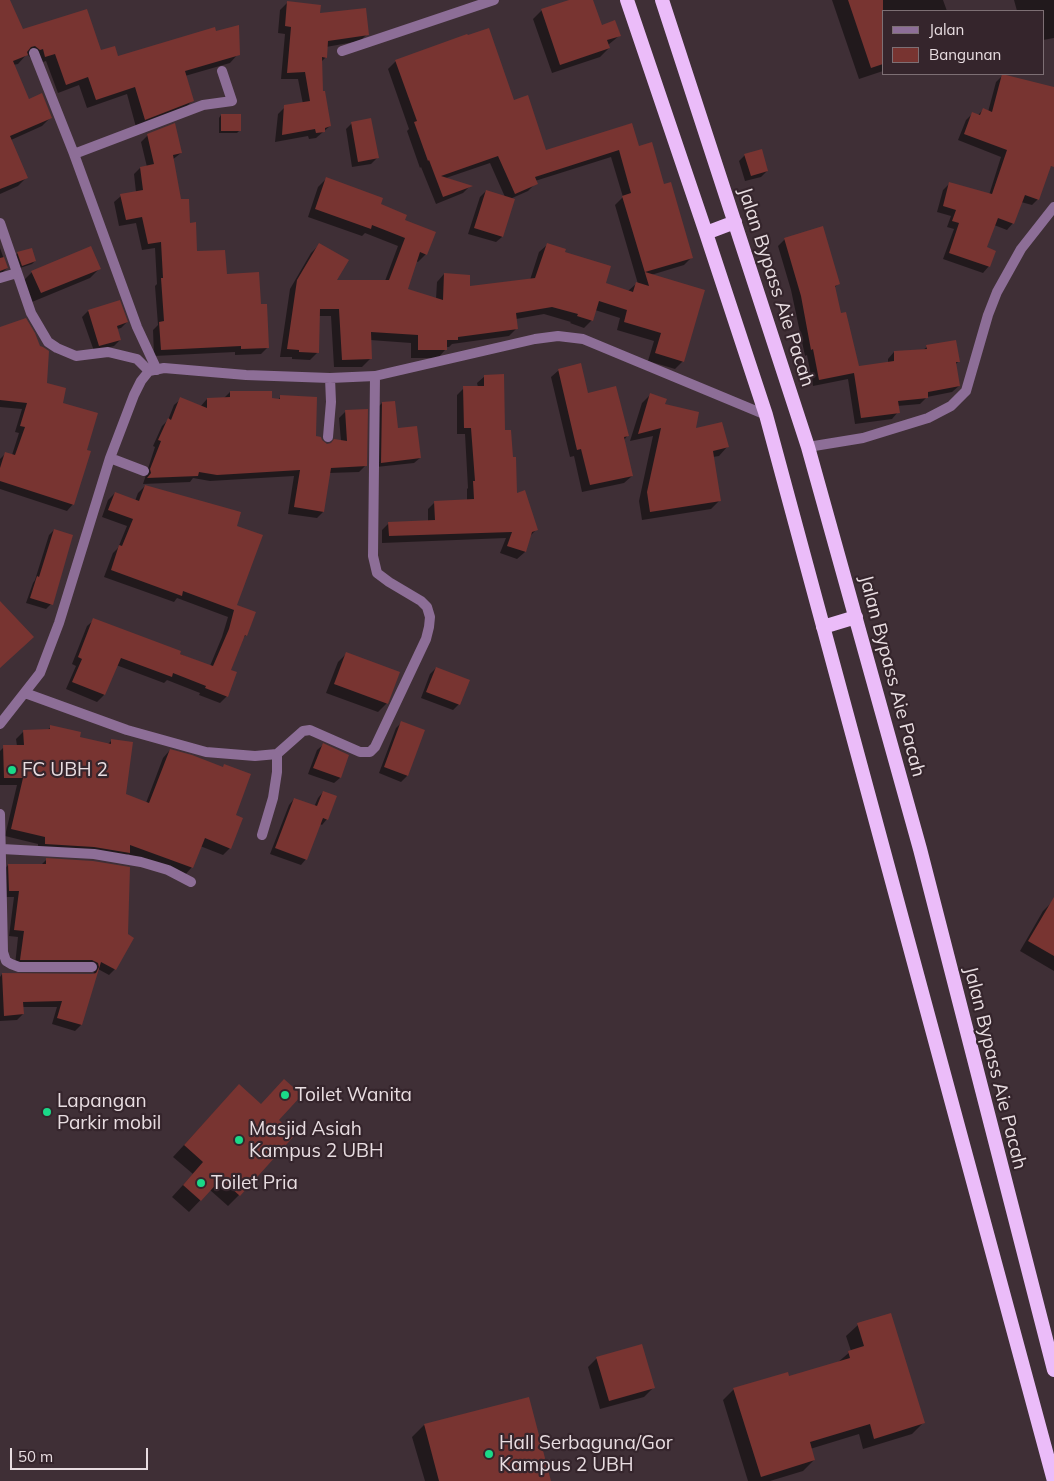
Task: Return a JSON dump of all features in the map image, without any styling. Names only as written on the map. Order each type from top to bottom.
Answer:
[{"type":"highway","points":[[627,0],[766,415],[1054,1481]]},
{"type":"highway","name":"Jalan Bypass Aie Pacah","points":[[662,0],[808,447],[920,849],[1054,1370]]},
{"type":"highway","points":[[706,233],[735,222]]},
{"type":"highway","points":[[823,627],[856,617]]},
{"type":"street","points":[[342,51],[494,0]]},
{"type":"street","points":[[34,53],[74,154],[153,370]]},
{"type":"street","points":[[74,154],[202,105],[232,101],[222,71]]},
{"type":"street","points":[[808,447],[863,438],[928,418],[951,406],[966,391],[988,315],[997,292],[1021,249],[1054,207]]},
{"type":"street","points":[[0,223],[31,313],[48,342],[56,348],[76,356],[108,352],[137,359],[153,370]]},
{"type":"street","points":[[0,278],[17,273]]},
{"type":"street","points":[[0,724],[40,673],[58,623],[110,458],[134,394],[141,381],[153,370],[164,368],[246,376],[330,378],[375,376],[535,339],[558,336],[583,339],[766,415]]},
{"type":"street","points":[[25,693],[127,730],[206,752],[256,756],[277,754],[303,731],[310,730],[360,752],[370,752],[375,747],[430,627],[430,617],[427,608],[414,596],[389,582],[378,573],[375,565],[372,539],[375,376]]},
{"type":"street","points":[[328,436],[331,402],[330,378]]},
{"type":"street","points":[[110,458],[144,471]]},
{"type":"street","points":[[262,835],[273,798],[278,772],[277,754]]},
{"type":"street","points":[[0,814],[3,952],[6,961],[19,967],[92,967]]},
{"type":"street","points":[[2,849],[94,854],[141,862],[168,870],[191,882]]},
{"type":"building","points":[[0,0],[10,0],[23,29],[87,9],[101,50],[115,46],[118,56],[215,27],[216,31],[239,25],[240,55],[185,71],[194,101],[145,120],[135,87],[96,100],[88,77],[66,85],[55,54],[45,57],[43,49],[40,50],[35,46],[31,47],[27,52],[28,55],[13,61],[29,99],[42,93],[52,118],[10,136],[28,178],[0,189]]},
{"type":"building","points":[[569,0],[593,0],[602,25],[615,20],[621,36],[607,40],[610,48],[560,65],[541,9]]},
{"type":"building","points":[[848,0],[883,0],[882,64],[871,68]]},
{"type":"building","points":[[287,1],[321,5],[320,13],[366,8],[369,35],[328,41],[327,58],[322,57],[323,91],[325,91],[331,126],[325,128],[325,132],[316,133],[315,129],[282,135],[284,105],[310,101],[305,72],[287,73],[291,27],[285,26]]},
{"type":"building","points":[[489,28],[514,100],[528,95],[546,150],[632,123],[639,146],[652,142],[664,184],[671,182],[693,258],[645,272],[705,290],[684,362],[655,353],[661,333],[624,322],[627,310],[599,301],[593,321],[577,316],[578,314],[552,307],[516,313],[518,329],[458,337],[458,340],[447,340],[447,350],[418,350],[418,335],[371,332],[372,359],[342,360],[339,309],[320,309],[319,353],[287,349],[297,280],[319,243],[349,260],[337,280],[389,280],[405,238],[372,225],[371,229],[315,209],[326,177],[383,198],[381,204],[407,215],[405,220],[436,232],[427,255],[420,252],[408,289],[443,300],[444,273],[470,275],[470,286],[535,278],[547,243],[566,249],[565,252],[611,266],[606,283],[633,292],[636,282],[649,286],[622,196],[631,193],[619,150],[535,177],[538,184],[515,194],[498,156],[441,176],[473,186],[443,197],[414,122],[417,121],[395,60]]},
{"type":"building","points":[[1002,75],[1054,87],[1054,167],[1051,166],[1039,200],[1025,195],[1014,224],[998,218],[987,247],[996,251],[990,267],[949,253],[959,223],[952,221],[956,210],[943,206],[949,182],[992,194],[1007,150],[964,134],[972,112],[980,115],[983,108],[992,112]]},
{"type":"building","points":[[221,114],[241,114],[241,131],[221,131]]},
{"type":"building","points":[[371,118],[379,158],[358,162],[351,122]]},
{"type":"building","points":[[175,123],[182,153],[173,155],[181,199],[189,199],[190,223],[196,222],[197,251],[225,250],[227,274],[259,272],[261,304],[267,304],[269,348],[241,349],[241,346],[161,350],[159,322],[164,321],[161,242],[148,244],[142,217],[126,220],[120,194],[143,190],[140,167],[154,164],[147,134]]},
{"type":"building","points":[[762,149],[768,171],[751,176],[744,154]]},
{"type":"building","points":[[486,190],[515,199],[503,237],[474,228]]},
{"type":"building","points":[[823,226],[840,284],[835,286],[841,313],[846,312],[859,366],[894,361],[894,351],[927,349],[926,345],[956,340],[960,362],[956,362],[960,386],[928,392],[928,398],[898,401],[900,413],[861,418],[854,373],[819,380],[813,349],[811,350],[801,296],[784,238]]},
{"type":"building","points":[[91,246],[101,269],[41,293],[31,271]]},
{"type":"building","points":[[32,248],[36,261],[22,266],[17,252]]},
{"type":"building","points":[[4,257],[8,268],[0,271],[0,258]]},
{"type":"building","points":[[120,300],[128,322],[117,326],[121,340],[99,346],[88,310]]},
{"type":"building","points":[[26,318],[40,346],[49,351],[47,383],[66,388],[63,403],[98,413],[87,450],[91,451],[74,505],[0,481],[0,468],[5,452],[15,455],[25,427],[20,426],[27,403],[0,400],[0,327]]},
{"type":"building","points":[[581,363],[588,393],[616,386],[629,436],[624,437],[633,476],[590,485],[581,449],[577,450],[558,369]]},
{"type":"building","points":[[504,374],[505,430],[511,430],[513,457],[516,457],[517,493],[525,490],[538,530],[532,532],[526,552],[507,546],[512,532],[389,536],[388,522],[435,520],[434,501],[474,499],[473,481],[475,481],[471,428],[464,428],[463,386],[484,386],[484,375]]},
{"type":"building","points":[[230,391],[272,391],[272,398],[280,399],[280,395],[317,397],[316,436],[321,437],[327,444],[331,443],[334,439],[347,441],[345,410],[368,409],[367,466],[331,468],[324,512],[294,507],[300,470],[217,475],[199,472],[198,476],[147,478],[151,473],[150,469],[161,441],[158,440],[168,418],[171,420],[180,397],[207,408],[207,398],[230,397]]},
{"type":"building","points":[[650,393],[667,399],[665,404],[699,412],[696,428],[722,422],[729,447],[713,451],[721,501],[650,512],[647,492],[661,428],[638,434]]},
{"type":"building","points":[[395,401],[398,428],[417,426],[421,458],[381,463],[382,402]]},
{"type":"building","points":[[145,485],[241,512],[237,526],[263,535],[237,605],[256,612],[231,670],[237,672],[228,697],[173,673],[172,677],[121,658],[105,695],[72,682],[82,659],[78,657],[93,618],[181,651],[180,654],[213,666],[229,629],[234,610],[183,591],[182,596],[111,570],[119,545],[122,546],[133,519],[108,510],[115,492],[139,501]]},
{"type":"building","points":[[54,529],[73,535],[53,605],[30,598],[37,576],[39,577]]},
{"type":"building","points":[[0,601],[34,637],[0,668]]},
{"type":"building","points":[[346,652],[400,672],[388,704],[334,684]]},
{"type":"building","points":[[436,667],[470,680],[460,705],[426,692]]},
{"type":"building","points":[[401,721],[425,730],[408,776],[384,767]]},
{"type":"building","points":[[50,725],[81,732],[80,737],[111,744],[111,739],[133,742],[126,794],[149,803],[170,749],[223,767],[224,764],[251,774],[236,815],[243,818],[231,849],[205,838],[193,868],[130,845],[130,853],[94,847],[45,844],[45,837],[11,829],[23,778],[4,778],[3,745],[24,745],[23,730],[50,729]]},
{"type":"building","points":[[323,743],[349,755],[341,778],[313,768]]},
{"type":"building","points":[[323,791],[337,796],[328,820],[323,818],[307,860],[275,848],[294,798],[317,806]]},
{"type":"building","points":[[46,858],[93,861],[130,867],[128,934],[134,938],[116,970],[101,962],[82,1025],[57,1018],[62,1001],[23,1002],[24,1014],[4,1016],[2,973],[92,974],[96,973],[99,967],[98,963],[92,960],[20,960],[24,931],[14,930],[19,891],[9,891],[8,864],[46,864]]},
{"type":"building","points":[[1054,897],[1054,956],[1028,941]]},
{"type":"building","name":"Masjid Asiah Kampus 2 UBH","points":[[284,1079],[302,1095],[279,1120],[295,1135],[240,1196],[221,1179],[201,1201],[183,1185],[203,1162],[184,1145],[239,1084],[261,1104]]},
{"type":"building","points":[[891,1313],[925,1423],[874,1439],[870,1424],[810,1442],[815,1460],[761,1477],[733,1388],[788,1372],[789,1376],[850,1358],[848,1351],[864,1346],[857,1323]]},
{"type":"building","points":[[642,1344],[655,1388],[609,1401],[596,1357]]},
{"type":"building","points":[[529,1397],[551,1481],[439,1481],[424,1424]]},
{"type":"place","name":"FC UBH 2","points":[[12,770]]},
{"type":"place","name":"Toilet Wanita","points":[[285,1095]]},
{"type":"place","name":"Lapangan Parkir mobil","points":[[47,1112]]},
{"type":"place","name":"Masjid Asiah Kampus 2 UBH","points":[[239,1140]]},
{"type":"place","name":"Toilet Pria","points":[[201,1183]]},
{"type":"place","name":"Hall Serbaguna/Gor Kampus 2 UBH","points":[[489,1454]]}]
